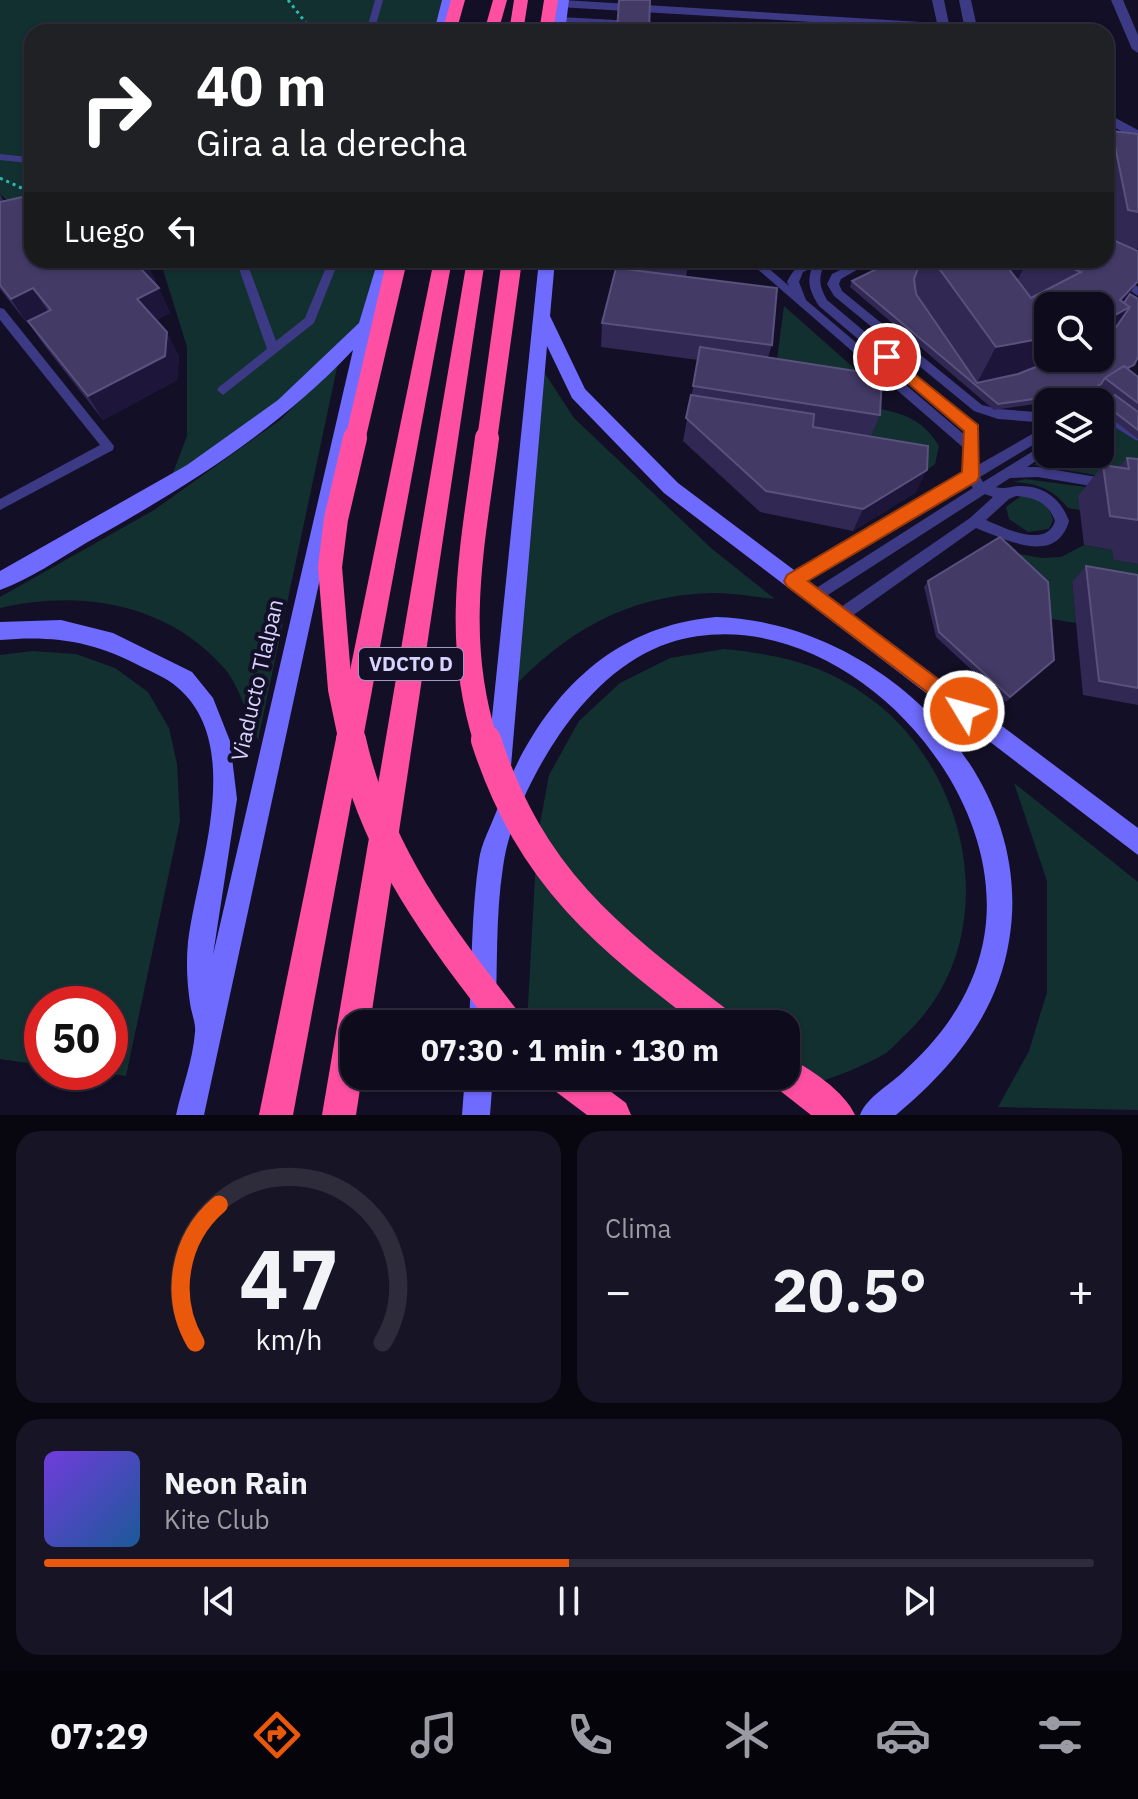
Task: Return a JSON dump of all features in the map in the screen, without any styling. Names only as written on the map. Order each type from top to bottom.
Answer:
[{"type":"highway","points":[[492,24],[497,0]]},
{"type":"highway","points":[[515,24],[518,0]]},
{"type":"highway","points":[[450,24],[451,1]]},
{"type":"highway","points":[[549,24],[559,1]]},
{"type":"highway","points":[[395,268],[368,376],[330,567],[340,689],[361,785],[384,839],[438,934],[498,1010]]},
{"type":"highway","name":"VDCTO D","points":[[276,1115],[441,268]]},
{"type":"highway","name":"VDCTO D","points":[[339,1115],[475,268]]},
{"type":"highway","points":[[509,268],[466,594],[468,660],[478,717],[509,801],[559,882],[615,942],[703,1010]]},
{"type":"highway","points":[[800,1085],[838,1115]]},
{"type":"highway","points":[[581,1090],[614,1115]]},
{"type":"main road","points":[[443,24],[451,1]]},
{"type":"main road","points":[[559,1],[560,24]]},
{"type":"main road","name":"Viaducto Tlalpan","points":[[190,1115],[367,324],[384,268]]},
{"type":"main road","points":[[483,1010],[490,868],[546,268]]},
{"type":"main road","points":[[540,313],[578,393],[671,488],[1138,843]]},
{"type":"main road","points":[[0,581],[169,487],[259,425],[329,366],[367,324]]},
{"type":"main road","points":[[0,631],[33,627],[82,630],[121,644],[186,680],[209,711],[221,750],[225,812],[200,966],[201,991],[210,1032]]},
{"type":"main road","points":[[490,868],[511,799],[535,750],[582,690],[629,652],[650,641],[697,628],[750,627],[808,642],[862,669],[888,687],[922,718],[965,777],[989,834],[999,896],[992,961],[981,993],[965,1024],[905,1090],[874,1115]]},
{"type":"main road","points":[[476,1115],[478,1090]]},
{"type":"street","points":[[938,0],[944,24]]},
{"type":"street","points":[[965,0],[970,24]]},
{"type":"street","points":[[1117,0],[1138,49]]},
{"type":"street","points":[[559,1],[865,24]]},
{"type":"street","points":[[1114,123],[1138,136]]},
{"type":"lane","points":[[372,24],[379,0]]},
{"type":"lane","points":[[0,157],[24,160]]},
{"type":"lane","points":[[244,268],[273,350]]},
{"type":"lane","points":[[223,390],[310,320],[331,268]]},
{"type":"lane","points":[[761,268],[972,448]]},
{"type":"lane","points":[[805,268],[799,270],[793,282],[805,307]]},
{"type":"lane","points":[[817,268],[813,287],[823,303],[973,429],[971,476],[981,488],[1004,495],[1027,491],[1045,497],[1061,515],[1062,527],[1052,539],[1036,542],[975,522]]},
{"type":"lane","points":[[853,268],[836,277],[833,284],[838,293],[978,408],[998,414],[1034,417]]},
{"type":"lane","points":[[1101,268],[1138,292]]},
{"type":"lane","points":[[0,312],[108,446],[0,505]]},
{"type":"lane","points":[[1114,418],[1138,435]]},
{"type":"lane","points":[[794,581],[1034,438]]},
{"type":"lane","points":[[815,596],[1034,456]]},
{"type":"lane","points":[[1007,473],[1038,472],[1138,489]]},
{"type":"lane","points":[[840,616],[975,522],[1004,495]]},
{"type":"path","points":[[288,0],[307,24]]},
{"type":"path","points":[[0,178],[24,188]]},
{"type":"green space","points":[[0,0],[442,0],[438,24],[24,24],[24,212],[0,194]]},
{"type":"green space","points":[[162,268],[381,268],[364,323],[327,365],[168,486],[187,436],[187,347]]},
{"type":"green space","points":[[784,306],[880,391],[775,375]]},
{"type":"green space","points":[[338,363],[258,740],[230,675],[202,646],[177,629],[150,616],[92,602],[61,600],[0,608],[0,597],[154,510],[280,420]]},
{"type":"green space","points":[[544,372],[574,418],[711,548],[775,599],[713,593],[681,595],[623,610],[572,637],[549,654],[504,697]]},
{"type":"green space","points":[[869,407],[900,414],[925,428],[939,446],[935,464],[927,470],[866,460]]},
{"type":"green space","points":[[1114,422],[1138,441],[1138,482],[1052,468],[1114,468]]},
{"type":"green space","points":[[1025,479],[1101,489],[1080,510],[1068,508],[1044,488],[1013,482]]},
{"type":"green space","points":[[1021,496],[1046,506],[1053,520],[1049,529],[1028,532],[1009,519],[1006,507]]},
{"type":"green space","points":[[996,543],[1019,554],[1042,558],[1061,557],[1084,545],[1112,550],[1115,560],[1138,564],[1138,594],[1072,583],[1076,623],[1045,618]]},
{"type":"green space","points":[[724,649],[787,659],[825,672],[862,692],[880,706],[912,739],[938,778],[955,820],[964,865],[965,911],[956,955],[937,996],[886,1053],[825,1080],[800,1084],[800,1010],[528,1010],[537,840],[549,775],[579,721],[620,683],[670,658]]},
{"type":"green space","points":[[32,651],[76,654],[115,668],[148,692],[169,728],[177,764],[180,821],[128,1067],[128,986],[24,986],[24,1062],[0,1059],[0,655]]},
{"type":"green space","points":[[1014,783],[1138,882],[1138,1110],[998,1107],[1029,1051],[1047,992],[1047,881]]},
{"type":"building","points":[[619,0],[650,0],[649,24],[618,24]]},
{"type":"building","points":[[1114,131],[1138,134],[1138,212],[1128,210]]},
{"type":"building","points":[[24,198],[24,268],[140,268],[159,288],[137,299],[167,332],[165,356],[88,396],[28,321],[51,310],[33,288],[11,299],[0,285],[0,202]]},
{"type":"building","points":[[1114,240],[1138,251],[1138,281],[1120,300],[1130,307],[1114,316],[1114,292],[1043,292],[1081,272],[1071,268],[1114,268]]},
{"type":"building","points":[[616,268],[777,288],[772,345],[602,323]]},
{"type":"building","points":[[879,268],[918,268],[914,279],[916,294],[977,383],[1034,368],[1034,372],[1114,372],[1114,330],[1130,307],[1124,303],[1130,294],[1138,299],[1138,357],[1134,365],[1124,366],[1094,388],[1034,388],[1034,399],[998,404],[852,281]]},
{"type":"building","points":[[939,268],[1008,268],[1031,298],[1034,296],[1034,340],[996,347]]},
{"type":"building","points":[[700,347],[882,375],[880,415],[693,386]]},
{"type":"building","points":[[1124,366],[1138,377],[1138,403],[1105,378]]},
{"type":"building","points":[[691,395],[814,414],[813,427],[928,446],[927,470],[863,509],[766,491],[686,418]]},
{"type":"building","points":[[1114,396],[1138,412],[1138,430],[1114,411]]},
{"type":"building","points":[[1127,458],[1138,459],[1138,520],[1110,516],[1103,468],[1129,469]]},
{"type":"building","points":[[1000,537],[1048,582],[1054,660],[1010,697],[939,632],[928,581]]},
{"type":"building","points":[[1086,566],[1138,575],[1138,688],[1099,681]]},
{"type":"route","points":[[887,357],[973,429],[971,476],[794,581],[964,711]]}]
